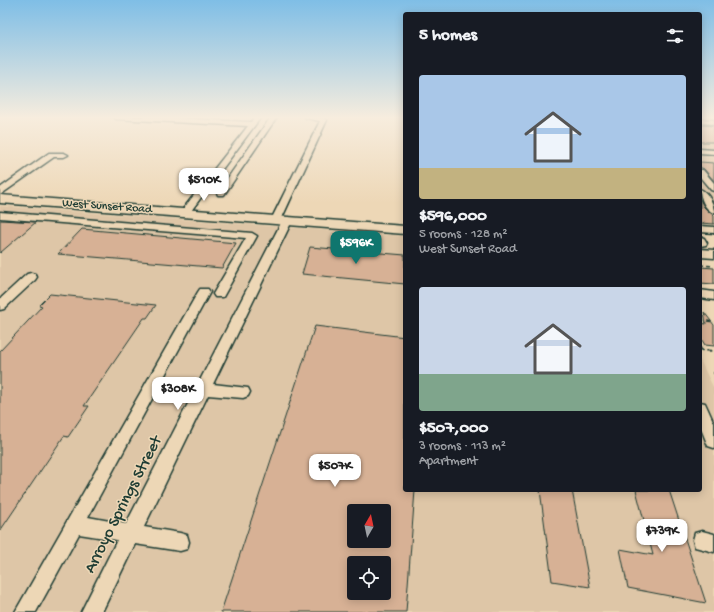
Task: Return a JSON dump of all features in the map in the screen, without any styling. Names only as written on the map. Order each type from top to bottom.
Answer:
[{"type":"main road","name":"West Sunset Road","points":[[0,199],[403,230]]},
{"type":"main road","points":[[703,245],[714,254]]},
{"type":"street","points":[[185,213],[237,146]]},
{"type":"street","points":[[221,193],[254,146]]},
{"type":"street","name":"Arroyo Springs Street","points":[[91,612],[204,389],[282,220],[313,146]]},
{"type":"street","points":[[702,151],[714,152]]},
{"type":"street","points":[[0,192],[52,155],[64,156]]},
{"type":"street","points":[[220,168],[238,168]]},
{"type":"street","points":[[702,174],[714,188]]},
{"type":"street","points":[[702,195],[714,210]]},
{"type":"street","points":[[0,215],[252,236],[212,293],[74,524],[25,612]]},
{"type":"street","points":[[702,229],[714,230]]},
{"type":"street","points":[[0,306],[31,277]]},
{"type":"street","points":[[702,294],[714,296]]},
{"type":"street","points":[[204,389],[243,392]]},
{"type":"street","points":[[702,413],[714,440]]},
{"type":"street","points":[[74,524],[180,542]]},
{"type":"path","points":[[702,265],[714,266]]},
{"type":"path","points":[[702,320],[714,322]]},
{"type":"path","points":[[702,350],[714,351]]},
{"type":"shaded area","points":[[702,146],[714,146],[714,205],[702,190]]},
{"type":"shaded area","points":[[0,206],[403,236],[403,492],[702,492],[702,364],[714,389],[714,612],[0,612]]},
{"type":"building","points":[[702,162],[714,163],[714,181],[702,168]]},
{"type":"building","points":[[702,203],[704,207],[714,216],[714,224],[702,223]]},
{"type":"building","points":[[0,220],[36,222],[0,253]]},
{"type":"building","points":[[82,229],[236,243],[222,268],[58,254]]},
{"type":"building","points":[[310,247],[403,255],[403,284],[302,274]]},
{"type":"building","points":[[702,267],[714,268],[714,284],[702,283]]},
{"type":"building","points":[[50,294],[156,305],[147,318],[144,318],[84,406],[89,406],[68,437],[64,436],[0,531],[0,351],[42,306],[39,305]]},
{"type":"building","points":[[704,312],[714,325],[714,346],[705,345],[702,340],[702,323],[706,324]]},
{"type":"building","points":[[315,326],[403,337],[403,492],[415,492],[406,612],[221,612]]},
{"type":"building","points":[[540,492],[572,492],[590,587],[552,581]]},
{"type":"building","points":[[637,492],[670,492],[706,603],[628,588],[620,549],[653,555]]}]
